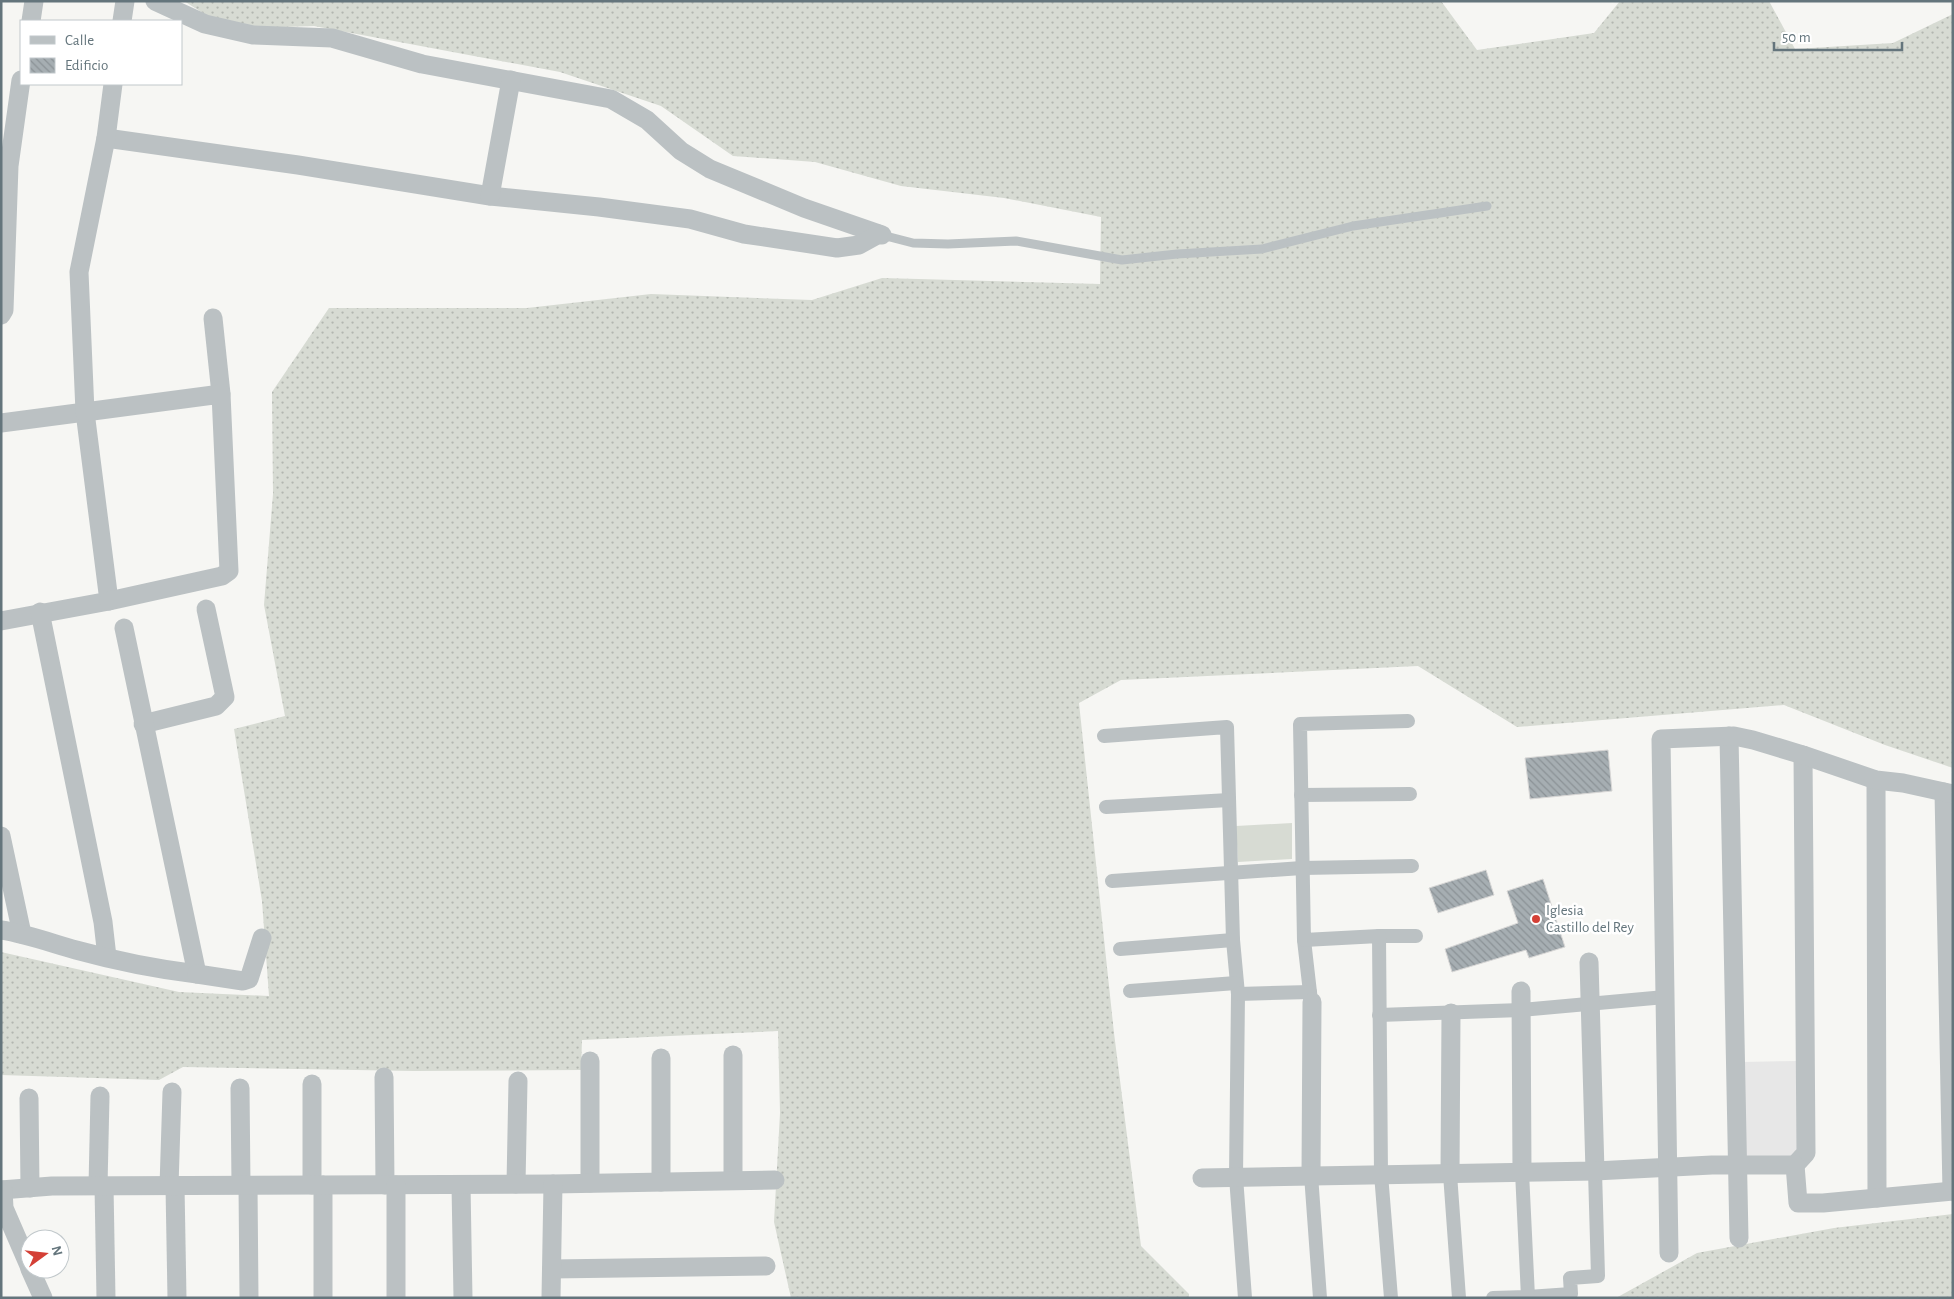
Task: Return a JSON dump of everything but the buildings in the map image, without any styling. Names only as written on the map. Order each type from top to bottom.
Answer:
[{"type":"street","points":[[31,20],[34,1]]},
{"type":"street","points":[[122,20],[125,1]]},
{"type":"street","points":[[155,1],[205,24],[253,35],[332,38],[422,64],[611,99],[647,120],[681,151],[710,169],[804,208],[881,234]]},
{"type":"street","points":[[490,196],[511,80]]},
{"type":"street","points":[[1,315],[4,310],[9,166],[20,85]]},
{"type":"street","points":[[109,601],[85,412],[79,272],[106,138],[113,85]]},
{"type":"street","points":[[106,138],[298,165],[490,196],[599,207],[690,220],[744,234],[837,248],[859,244],[881,234]]},
{"type":"street","points":[[1,621],[40,612],[109,601],[222,576],[229,571],[214,318]]},
{"type":"street","points":[[1,423],[220,394]]},
{"type":"street","points":[[143,724],[216,706],[225,697],[206,608]]},
{"type":"street","points":[[40,612],[103,922],[107,957]]},
{"type":"street","points":[[124,628],[197,974]]},
{"type":"street","points":[[1320,1298],[1311,1176],[1311,997],[1304,940],[1300,724],[1408,721]]},
{"type":"street","points":[[1104,736],[1227,727],[1231,873],[1237,988],[1236,1177],[1245,1298]]},
{"type":"street","points":[[1670,1253],[1661,739],[1729,736],[1753,740],[1803,754],[1876,780],[1903,782],[1949,793],[1952,1191],[1823,1203],[1798,1203],[1795,1165],[1806,1153],[1803,754]]},
{"type":"street","points":[[1729,736],[1739,1238]]},
{"type":"street","points":[[1876,780],[1877,1198]]},
{"type":"street","points":[[1301,795],[1410,794]]},
{"type":"street","points":[[1106,807],[1229,800]]},
{"type":"street","points":[[1,836],[22,934]]},
{"type":"street","points":[[1112,881],[1302,868],[1412,866]]},
{"type":"street","points":[[1,930],[161,970],[243,981],[250,978],[262,938]]},
{"type":"street","points":[[1379,936],[1381,1174],[1391,1298]]},
{"type":"street","points":[[1304,940],[1416,936]]},
{"type":"street","points":[[1120,949],[1234,940]]},
{"type":"street","points":[[1493,1298],[1572,1294],[1570,1278],[1598,1276],[1589,962]]},
{"type":"street","points":[[1130,991],[1237,988],[1311,997]]},
{"type":"street","points":[[1379,1015],[1451,1013],[1521,1001],[1590,1004],[1665,996]]},
{"type":"street","points":[[1521,1001],[1522,1172],[1528,1297]]},
{"type":"street","points":[[1451,1013],[1450,1174],[1460,1298]]},
{"type":"street","points":[[733,1055],[733,1180]]},
{"type":"street","points":[[661,1058],[661,1182]]},
{"type":"street","points":[[590,1061],[590,1183]]},
{"type":"street","points":[[384,1077],[396,1298]]},
{"type":"street","points":[[516,1184],[518,1081]]},
{"type":"street","points":[[312,1084],[323,1298]]},
{"type":"street","points":[[240,1088],[249,1298]]},
{"type":"street","points":[[172,1092],[172,1186],[177,1298]]},
{"type":"street","points":[[100,1096],[101,1186],[106,1298]]},
{"type":"street","points":[[28,1098],[30,1188]]},
{"type":"street","points":[[1202,1178],[1595,1171],[1738,1165],[1795,1165]]},
{"type":"street","points":[[20,1246],[4,1208],[2,1190],[101,1186],[553,1184],[775,1180]]},
{"type":"street","points":[[461,1184],[463,1298]]},
{"type":"street","points":[[551,1298],[553,1184]]},
{"type":"street","points":[[552,1269],[766,1266]]},
{"type":"street","points":[[34,1279],[43,1298]]},
{"type":"lane","points":[[881,234],[913,243],[948,244],[1016,241],[1122,260],[1177,254],[1262,249],[1354,226],[1487,206]]},
{"type":"shaded area","points":[[184,1],[1441,1],[1477,50],[1594,33],[1620,1],[1769,1],[1795,49],[1893,43],[1953,14],[1953,768],[1885,745],[1784,705],[1517,727],[1418,666],[1121,680],[1079,703],[1114,1033],[1141,1246],[1189,1294],[1189,1298],[791,1298],[774,1222],[780,1113],[778,1031],[582,1040],[581,1070],[414,1071],[183,1067],[159,1080],[1,1075],[1,952],[179,992],[269,996],[262,901],[234,729],[285,716],[264,605],[273,494],[272,392],[329,308],[527,308],[651,294],[812,300],[882,278],[1100,284],[1101,217],[1004,198],[901,186],[815,162],[733,156],[661,106],[560,72],[314,26],[228,29]]},
{"type":"shaded area","points":[[1292,823],[1292,859],[1238,862],[1236,826]]},
{"type":"shaded area","points":[[1799,1061],[1800,1152],[1795,1157],[1743,1160],[1742,1062]]},
{"type":"shaded area","points":[[1953,1214],[1953,1298],[1616,1298],[1697,1253],[1834,1228]]},
{"type":"place","name":"Iglesia Castillo del Rey","points":[[1536,919]]}]
